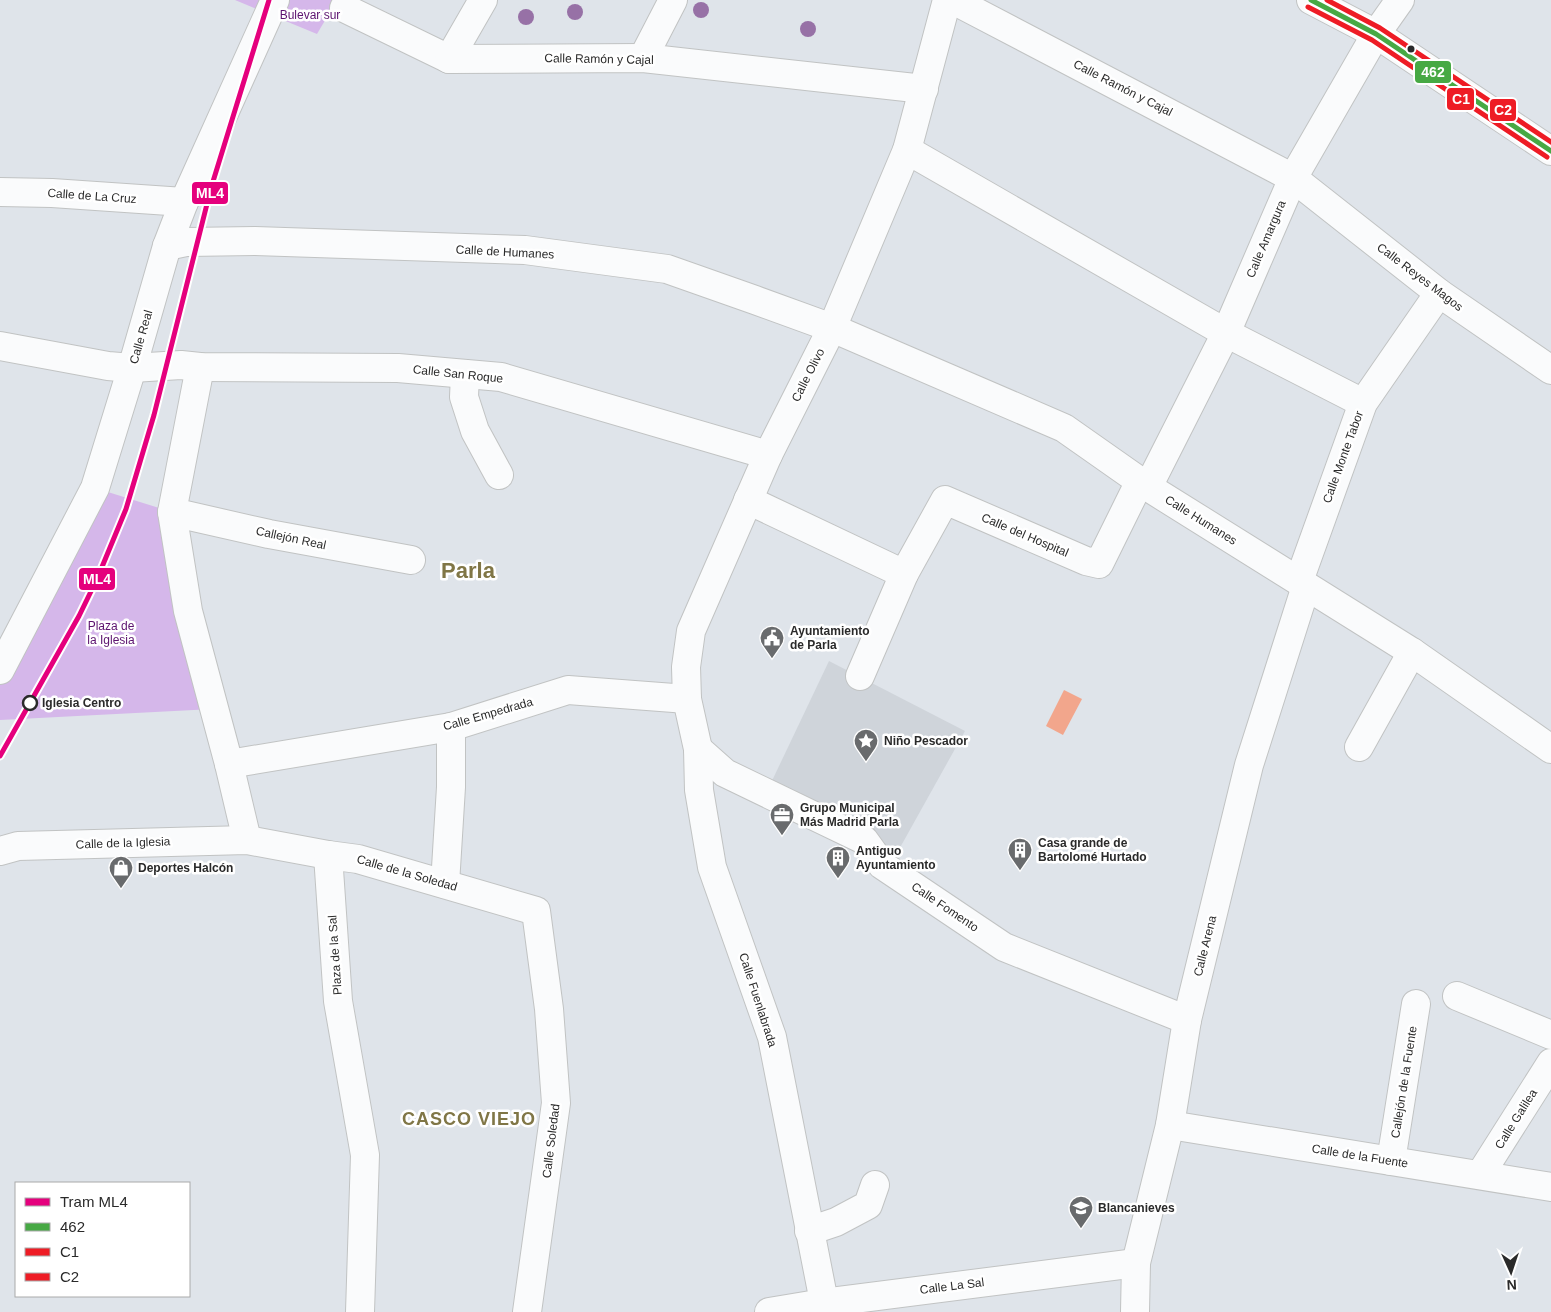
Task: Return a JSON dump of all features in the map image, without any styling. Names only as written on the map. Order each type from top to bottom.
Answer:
[{"type":"street","name":"Calle Real","points":[[0,670],[95,488],[167,246],[184,202],[275,0]]},
{"type":"street","points":[[449,59],[483,0]]},
{"type":"street","points":[[644,58],[673,0]]},
{"type":"street","name":"Calle Olivo","points":[[698,749],[688,699],[686,667],[691,631],[768,455],[832,328],[907,150],[947,0]]},
{"type":"street","name":"Calle Ramón y Cajal","points":[[952,0],[1293,178]]},
{"type":"street","points":[[1311,0],[1376,34],[1551,151]]},
{"type":"street","name":"Calle Amargura","points":[[1144,484],[1226,333],[1293,178],[1376,34],[1400,0]]},
{"type":"street","name":"Calle Ramón y Cajal","points":[[344,8],[449,59],[644,58],[924,89]]},
{"type":"street","points":[[907,150],[1226,333],[1363,403]]},
{"type":"street","name":"Calle Reyes Magos","points":[[1293,178],[1440,293],[1551,370]]},
{"type":"street","name":"Calle de La Cruz","points":[[0,192],[52,193],[184,202]]},
{"type":"street","name":"Calle de Humanes","points":[[167,246],[186,242],[255,241],[525,250],[667,269],[832,328]]},
{"type":"street","name":"Calle Monte Tabor","points":[[1303,583],[1363,403],[1440,293]]},
{"type":"street","name":"Calle Humanes","points":[[832,328],[1064,428],[1144,484],[1412,652],[1551,749]]},
{"type":"street","points":[[0,346],[108,366],[132,368]]},
{"type":"street","name":"Calle San Roque","points":[[132,368],[167,366],[398,368],[501,377],[768,455]]},
{"type":"street","points":[[200,367],[172,512],[188,611],[229,764],[247,840]]},
{"type":"street","points":[[465,374],[464,397],[475,431],[499,475]]},
{"type":"street","name":"Calle del Hospital","points":[[860,676],[904,574],[945,500],[1086,561],[1099,564],[1144,484]]},
{"type":"street","points":[[748,500],[904,574]]},
{"type":"street","name":"Callejón Real","points":[[172,512],[269,534],[411,560]]},
{"type":"street","name":"Calle Arena","points":[[1135,1312],[1136,1262],[1170,1126],[1187,1020],[1250,765],[1303,583]]},
{"type":"street","points":[[1359,747],[1412,652]]},
{"type":"street","name":"Calle Empedrada","points":[[229,764],[451,727],[568,690],[688,699]]},
{"type":"street","points":[[445,884],[451,787],[451,727]]},
{"type":"street","name":"Calle Fomento","points":[[698,749],[725,773],[864,840],[882,865],[1004,947],[1187,1020]]},
{"type":"street","name":"Calle Fuenlabrada","points":[[698,749],[699,790],[712,867],[772,1037],[824,1308]]},
{"type":"street","name":"Calle de la Soledad","points":[[247,840],[328,855],[358,858],[536,910]]},
{"type":"street","name":"Calle de la Iglesia","points":[[0,851],[18,846],[247,840]]},
{"type":"street","name":"Plaza de la Sal","points":[[328,855],[338,1001],[365,1155],[360,1312]]},
{"type":"street","name":"Calle Soledad","points":[[527,1312],[556,1103],[549,1009],[536,910]]},
{"type":"street","points":[[1457,996],[1551,1035]]},
{"type":"street","name":"Callejón de la Fuente","points":[[1391,1161],[1416,1004]]},
{"type":"street","name":"Calle Galilea","points":[[1480,1175],[1551,1063]]},
{"type":"street","name":"Calle de la Fuente","points":[[1170,1126],[1551,1186]]},
{"type":"street","points":[[809,1232],[836,1222],[868,1204],[875,1185]]},
{"type":"street","name":"Calle La Sal","points":[[769,1312],[824,1308],[1136,1262]]},
{"type":"green space","name":"Bulevar sur","points":[[235,0],[337,0],[317,34]]},
{"type":"green space","name":"Plaza de la Iglesia","points":[[95,488],[172,512],[213,709],[0,720],[0,670]]},
{"type":"shaded area","points":[[829,661],[965,731],[897,853],[770,785]]},
{"type":"shaded area","points":[[1064,690],[1082,699],[1063,735],[1046,726]]},
{"type":"tram line","name":"ML4","points":[[0,756],[79,616],[97,579],[126,509],[154,415],[211,188],[269,0]]},
{"type":"transit line","name":"462","points":[[1311,0],[1376,34],[1551,151]]},
{"type":"transit line","name":"C2","points":[[1327,0],[1380,28],[1551,142]]},
{"type":"transit line","name":"C1","points":[[1308,7],[1372,40],[1547,157]]},
{"type":"place","name":"Ayuntamiento de Parla","points":[[772,659]]},
{"type":"place","name":"Iglesia Centro","points":[[30,703]]},
{"type":"place","name":"Niño Pescador","points":[[866,762]]},
{"type":"place","name":"Grupo Municipal Más Madrid Parla","points":[[782,836]]},
{"type":"place","name":"Casa grande de Bartolomé Hurtado","points":[[1020,871]]},
{"type":"place","name":"Antiguo Ayuntamiento","points":[[838,879]]},
{"type":"place","name":"Deportes Halcón","points":[[121,889]]},
{"type":"place","name":"Blancanieves","points":[[1081,1229]]},
{"type":"district","name":"Parla","points":[[468,570]]},
{"type":"district","name":"CASCO VIEJO","points":[[469,1119]]}]
